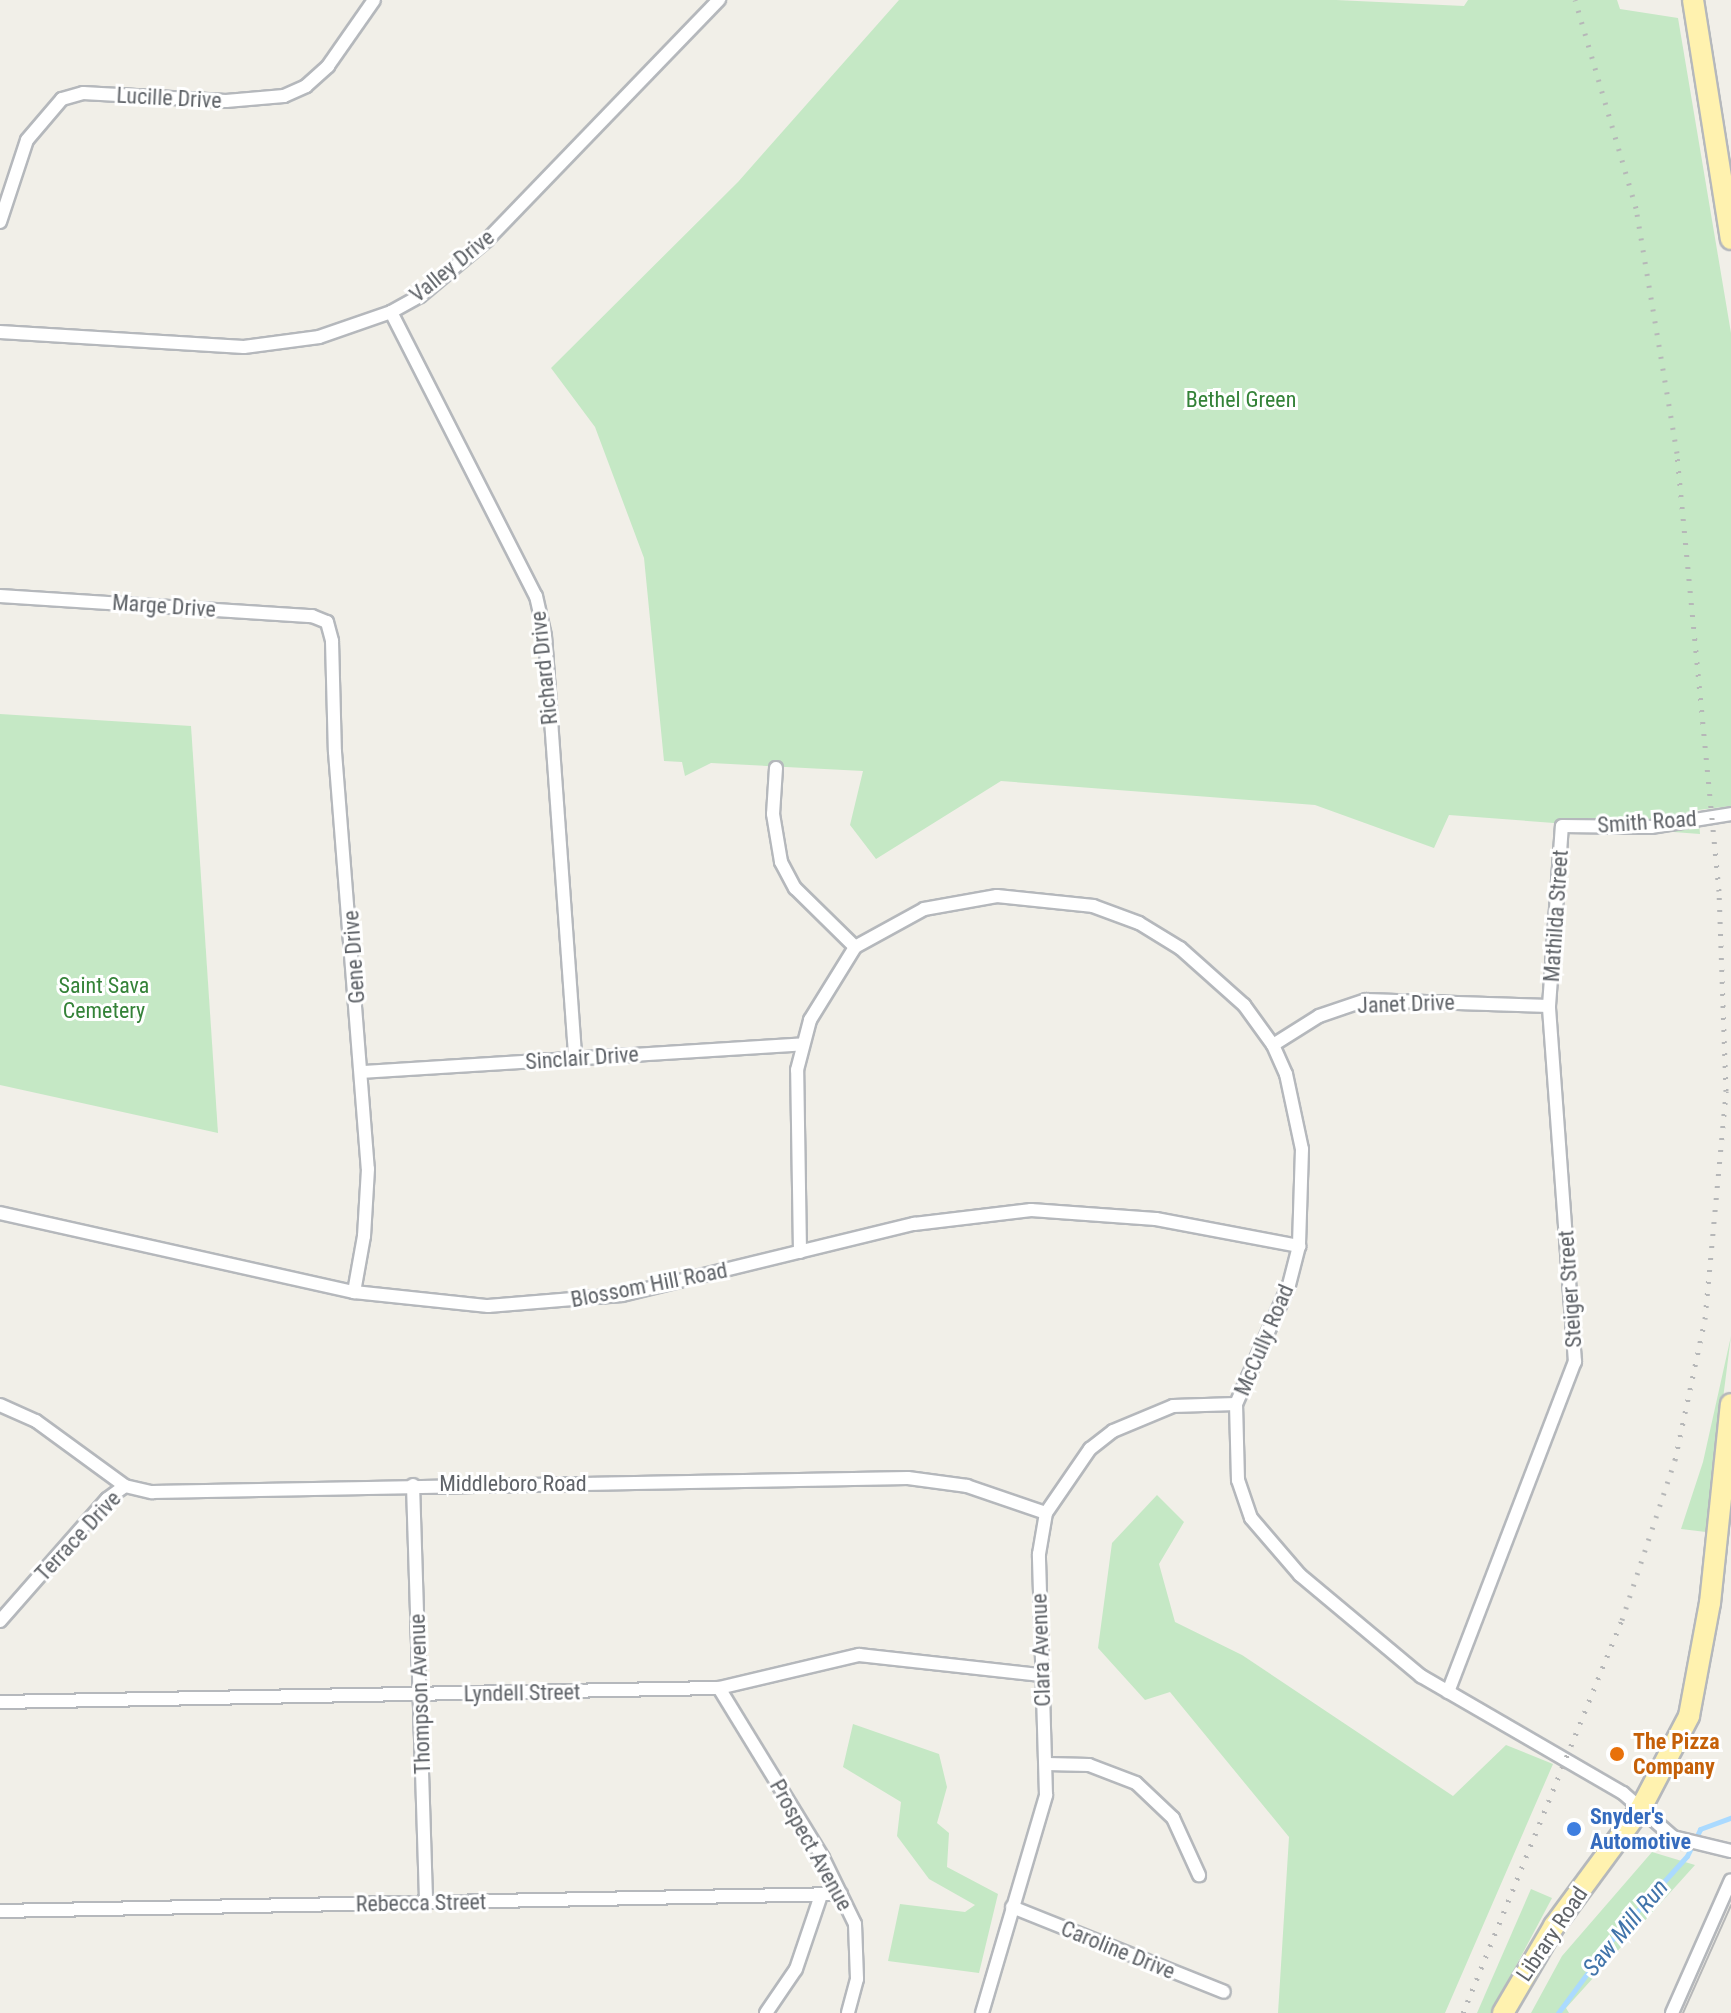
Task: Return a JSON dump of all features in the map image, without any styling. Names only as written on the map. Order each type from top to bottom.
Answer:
[{"type":"main road","points":[[1693,0],[1731,239]]},
{"type":"main road","name":"Library Road","points":[[1503,2013],[1554,1926],[1641,1808],[1689,1716],[1701,1667],[1731,1404]]},
{"type":"street","name":"Lucille Drive","points":[[0,222],[30,133],[62,99],[83,93],[226,101],[284,96],[306,86],[328,66],[374,0]]},
{"type":"street","name":"Valley Drive","points":[[0,332],[244,347],[319,337],[391,312],[420,296],[487,240],[719,0]]},
{"type":"street","name":"Richard Drive","points":[[391,312],[536,596],[545,636],[575,1059]]},
{"type":"street","name":"Marge Drive","points":[[0,596],[312,616],[327,622]]},
{"type":"street","name":"Gene Drive","points":[[327,622],[362,1072],[367,1201],[354,1292]]},
{"type":"street","points":[[776,768],[774,826],[781,862],[795,888],[855,947]]},
{"type":"street","name":"Smith Road","points":[[1562,826],[1651,827],[1731,814]]},
{"type":"street","name":"Mathilda Street","points":[[1549,1006],[1562,826]]},
{"type":"street","name":"McCully Road","points":[[800,1252],[794,1105],[802,1044],[810,1020],[855,947],[924,909],[956,900],[1042,897],[1093,906],[1139,923],[1210,971],[1273,1045],[1286,1074],[1302,1149],[1299,1246],[1281,1307],[1236,1404],[1238,1480],[1251,1518],[1272,1548],[1421,1676],[1579,1764],[1641,1808],[1673,1837],[1731,1851]]},
{"type":"street","name":"Janet Drive","points":[[1273,1045],[1319,1016],[1366,1000],[1549,1006]]},
{"type":"street","name":"Steiger Street","points":[[1448,1692],[1575,1362],[1549,1006]]},
{"type":"street","name":"Sinclair Drive","points":[[362,1072],[802,1044]]},
{"type":"street","name":"Blossom Hill Road","points":[[0,1213],[354,1292],[452,1304],[575,1302],[914,1224],[1031,1210],[1156,1219],[1299,1246]]},
{"type":"street","name":"Clara Avenue","points":[[982,2013],[1042,1816],[1047,1764],[1039,1675],[1039,1554],[1046,1513],[1090,1449],[1113,1431],[1173,1406],[1236,1404]]},
{"type":"street","name":"Middleboro Road","points":[[0,1405],[36,1421],[125,1486],[152,1492],[908,1478],[967,1486],[1046,1513]]},
{"type":"street","name":"Thompson Avenue","points":[[413,1485],[426,1903]]},
{"type":"street","name":"Terrace Drive","points":[[0,1621],[107,1499],[125,1486]]},
{"type":"street","name":"Lyndell Street","points":[[0,1702],[719,1688],[859,1655],[1039,1675]]},
{"type":"street","name":"Prospect Avenue","points":[[719,1688],[841,1894],[860,1946],[848,2013]]},
{"type":"street","points":[[1047,1764],[1089,1765],[1136,1783],[1173,1818],[1199,1875]]},
{"type":"street","points":[[1672,2013],[1731,1880]]},
{"type":"street","name":"Rebecca Street","points":[[0,1911],[841,1894]]},
{"type":"street","points":[[766,2013],[796,1969],[821,1895]]},
{"type":"street","name":"Caroline Drive","points":[[1012,1907],[1224,1992]]},
{"type":"green space","name":"Bethel Green","points":[[899,0],[1336,0],[1464,6],[1468,0],[1617,0],[1620,9],[1678,18],[1731,333],[1731,806],[1698,810],[1700,834],[1449,815],[1434,848],[1315,805],[1001,781],[876,859],[850,825],[863,771],[711,763],[685,776],[682,762],[664,761],[644,558],[595,427],[551,368],[738,182]]},
{"type":"green space","name":"Saint Sava Cemetery","points":[[0,714],[191,726],[218,1133],[0,1085]]},
{"type":"green space","points":[[1731,1336],[1706,1532],[1681,1529],[1703,1462]]},
{"type":"green space","points":[[1157,1495],[1184,1522],[1159,1564],[1175,1622],[1242,1655],[1453,1796],[1506,1745],[1553,1764],[1445,2013],[1278,2013],[1289,1837],[1170,1692],[1145,1700],[1098,1648],[1112,1543]]},
{"type":"green space","points":[[853,1724],[939,1754],[947,1787],[937,1823],[949,1833],[947,1867],[998,1894],[979,1973],[888,1961],[900,1904],[965,1912],[975,1905],[929,1879],[897,1836],[901,1802],[843,1767]]},
{"type":"green space","points":[[1652,1852],[1695,1865],[1566,2008],[1569,2013],[1531,2013],[1562,1956]]},
{"type":"green space","points":[[1531,1889],[1552,1898],[1491,2013],[1477,2013]]},
{"type":"waterway","name":"Saw Mill Run","points":[[1558,2013],[1614,1937],[1687,1856],[1700,1829],[1731,1818]]},
{"type":"tram line","points":[[1683,2013],[1731,1905]]},
{"type":"railway","points":[[1463,2013],[1622,1620],[1675,1460],[1705,1319],[1726,1091],[1719,891],[1677,453],[1636,208],[1575,0]]},
{"type":"place","name":"The Pizza Company","points":[[1617,1754]]},
{"type":"place","name":"Snyder's Automotive","points":[[1574,1829]]}]
